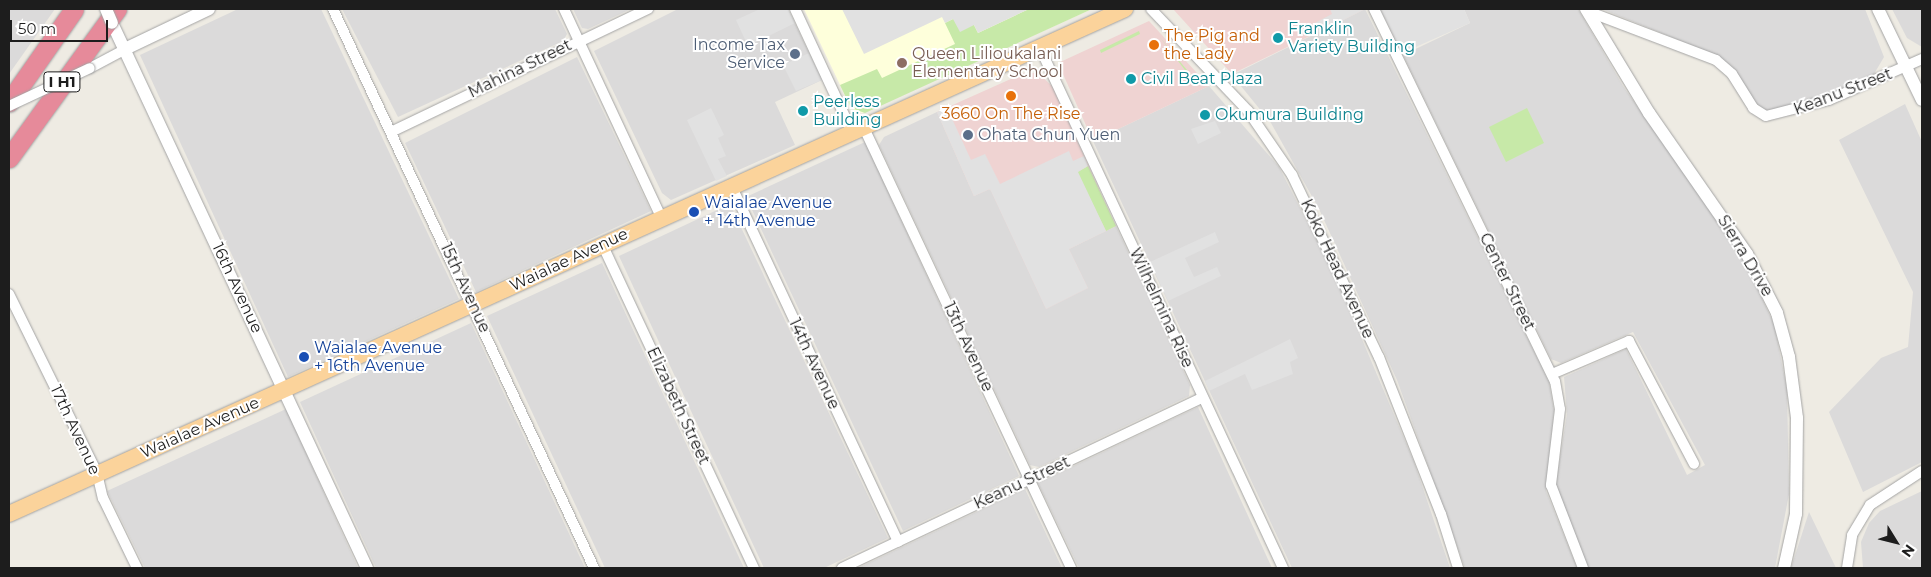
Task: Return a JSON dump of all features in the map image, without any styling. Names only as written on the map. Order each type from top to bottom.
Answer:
[{"type":"highway","name":"I H1","points":[[9,102],[72,11]]},
{"type":"highway","points":[[9,92],[72,11]]},
{"type":"highway","name":"I H1","points":[[9,158],[115,16]]},
{"type":"main road","name":"Waialae Avenue","points":[[10,513],[472,305],[661,217],[1125,9]]},
{"type":"street","name":"16th Avenue","points":[[106,9],[115,16],[125,49],[367,568]]},
{"type":"street","points":[[9,106],[209,9]]},
{"type":"street","name":"15th Avenue","points":[[333,9],[393,131],[594,568]]},
{"type":"street","points":[[564,9],[661,217]]},
{"type":"street","name":"Mahina Street","points":[[393,131],[579,40],[648,9]]},
{"type":"street","name":"13th Avenue","points":[[795,9],[858,130],[1031,479],[1071,568]]},
{"type":"street","name":"Koko Head Avenue","points":[[1151,9],[1248,111],[1292,175],[1379,357],[1441,514],[1458,568]]},
{"type":"street","name":"Center Street","points":[[1374,9],[1552,374],[1560,409],[1551,485],[1583,568]]},
{"type":"street","points":[[1878,9],[1922,100]]},
{"type":"street","name":"Keanu Street","points":[[1587,10],[1716,60],[1732,74],[1753,108],[1766,116],[1829,100],[1922,59]]},
{"type":"street","name":"Sierra Drive","points":[[1587,10],[1649,113],[1747,254],[1777,313],[1789,357],[1797,418],[1796,514],[1784,568]]},
{"type":"street","name":"Wilhelmina Rise","points":[[1040,48],[1283,568]]},
{"type":"street","name":"14th Avenue","points":[[731,186],[898,542]]},
{"type":"street","name":"Elizabeth Street","points":[[602,244],[754,568]]},
{"type":"street","name":"17th Avenue","points":[[9,294],[97,473],[103,498],[137,568]]},
{"type":"street","points":[[1552,374],[1629,341],[1694,464]]},
{"type":"street","name":"Keanu Street","points":[[842,568],[1203,397]]},
{"type":"street","points":[[1847,568],[1852,535],[1870,506],[1922,471]]},
{"type":"shaded area","points":[[9,9],[55,9],[9,74]]},
{"type":"shaded area","points":[[238,9],[321,9],[459,299],[288,377],[140,55]]},
{"type":"shaded area","points":[[342,9],[555,9],[567,34],[563,41],[398,117]]},
{"type":"shaded area","points":[[573,9],[631,9],[588,29],[582,28]]},
{"type":"shaded area","points":[[678,9],[788,9],[822,80],[775,102],[795,145],[671,200],[662,193],[594,51]]},
{"type":"shaded area","points":[[760,9],[788,9],[795,23],[748,46],[736,20]]},
{"type":"shaded area","name":"Queen Lilioukalani Elementary School","points":[[804,9],[1092,9],[862,113],[851,108]]},
{"type":"shaded area","points":[[842,9],[1029,9],[978,33],[974,25],[960,32],[953,19],[945,23],[942,17],[864,54]]},
{"type":"shaded area","name":"Franklin Variety Building","points":[[1173,9],[1365,9],[1232,74]]},
{"type":"shaded area","points":[[1330,9],[1365,9],[1313,35],[1309,26],[1332,14]]},
{"type":"shaded area","points":[[1365,9],[1549,382],[1554,411],[1546,491],[1577,568],[1465,568],[1397,380],[1319,209],[1271,123],[1232,75]]},
{"type":"shaded area","points":[[1380,9],[1464,9],[1470,23],[1411,49],[1398,45]]},
{"type":"shaded area","points":[[1464,9],[1578,9],[1623,86],[1743,258],[1774,324],[1787,389],[1789,494],[1775,568],[1588,568],[1562,511],[1556,483],[1567,414],[1564,377],[1626,349],[1687,475],[1705,465],[1633,332],[1561,363],[1551,359],[1403,55],[1470,23]]},
{"type":"shaded area","points":[[1602,9],[1865,9],[1884,57],[1874,74],[1840,91],[1797,107],[1766,111],[1753,101],[1733,68],[1718,56]]},
{"type":"shaded area","points":[[1892,9],[1922,9],[1922,47],[1907,38]]},
{"type":"shaded area","name":"Civil Beat Plaza","points":[[1149,21],[1209,86],[1093,141],[1058,63]]},
{"type":"shaded area","points":[[809,53],[822,80],[796,91],[783,65]]},
{"type":"shaded area","points":[[577,57],[651,211],[476,292],[405,143]]},
{"type":"shaded area","points":[[1024,73],[1038,73],[1053,87],[1116,226],[1069,249],[1088,288],[1046,309],[990,189],[974,196],[937,112]]},
{"type":"shaded area","points":[[1209,86],[1279,167],[1336,278],[1414,462],[1450,568],[1292,568],[1093,141]]},
{"type":"shaded area","points":[[1905,104],[1922,142],[1922,462],[1863,492],[1829,412],[1881,358],[1908,347],[1913,292],[1839,140]]},
{"type":"shaded area","points":[[711,108],[724,135],[718,138],[726,156],[718,159],[727,176],[716,181],[687,120]]},
{"type":"shaded area","points":[[947,108],[971,160],[985,154],[1000,184],[1069,151],[1073,161],[1084,156],[1088,166],[1078,172],[1106,231],[1069,249],[1088,288],[1046,309],[990,189],[974,196],[937,112]]},
{"type":"shaded area","points":[[937,112],[974,196],[989,189],[1069,249],[1116,226],[1190,385],[1189,396],[1039,467],[1030,465],[879,145],[884,137]]},
{"type":"shaded area","points":[[1215,121],[1221,133],[1198,144],[1191,129]]},
{"type":"shaded area","points":[[865,142],[1019,476],[903,531],[746,197]]},
{"type":"shaded area","points":[[730,204],[888,538],[824,568],[764,568],[619,256]]},
{"type":"shaded area","points":[[1215,232],[1219,242],[1185,258],[1194,277],[1217,267],[1221,276],[1168,301],[1150,262]]},
{"type":"shaded area","points":[[602,263],[744,568],[605,568],[487,316]]},
{"type":"shaded area","points":[[471,323],[585,568],[376,568],[300,402]]},
{"type":"shaded area","points":[[1290,339],[1298,358],[1290,362],[1293,374],[1252,390],[1245,374],[1209,391],[1205,381]]},
{"type":"shaded area","points":[[1198,407],[1272,568],[1079,568],[1038,483]]},
{"type":"shaded area","points":[[286,409],[358,568],[145,568],[107,491]]},
{"type":"shaded area","points":[[1025,489],[1062,568],[858,568]]},
{"type":"shaded area","points":[[1922,491],[1922,568],[1863,568],[1861,542],[1869,523],[1880,511]]},
{"type":"shaded area","points":[[1809,512],[1836,568],[1791,568]]},
{"type":"green space","points":[[1029,9],[1092,9],[865,113],[851,108],[840,85],[877,69],[882,78],[955,44],[945,23],[953,19],[974,25],[978,33]]},
{"type":"green space","points":[[1139,31],[1140,34],[1101,53],[1100,50]]},
{"type":"green space","points":[[1159,36],[1176,57],[1193,77],[1191,78]]},
{"type":"green space","points":[[1527,108],[1544,143],[1506,162],[1489,127]]},
{"type":"green space","points":[[1088,166],[1116,226],[1106,231],[1077,172]]},
{"type":"place","name":"Franklin Variety Building","points":[[1278,38]]},
{"type":"place","name":"The Pig and the Lady","points":[[1154,45]]},
{"type":"place","name":"Income Tax Service","points":[[795,54]]},
{"type":"place","name":"Queen Lilioukalani Elementary School","points":[[902,63]]},
{"type":"place","name":"Civil Beat Plaza","points":[[1131,79]]},
{"type":"place","name":"3660 On The Rise","points":[[1011,96]]},
{"type":"place","name":"Peerless Building","points":[[803,111]]},
{"type":"place","name":"Okumura Building","points":[[1205,115]]},
{"type":"place","name":"Ohata Chun Yuen","points":[[968,135]]},
{"type":"place","name":"Waialae Avenue + 14th Avenue","points":[[694,212]]},
{"type":"place","name":"Waialae Avenue + 16th Avenue","points":[[304,357]]}]
